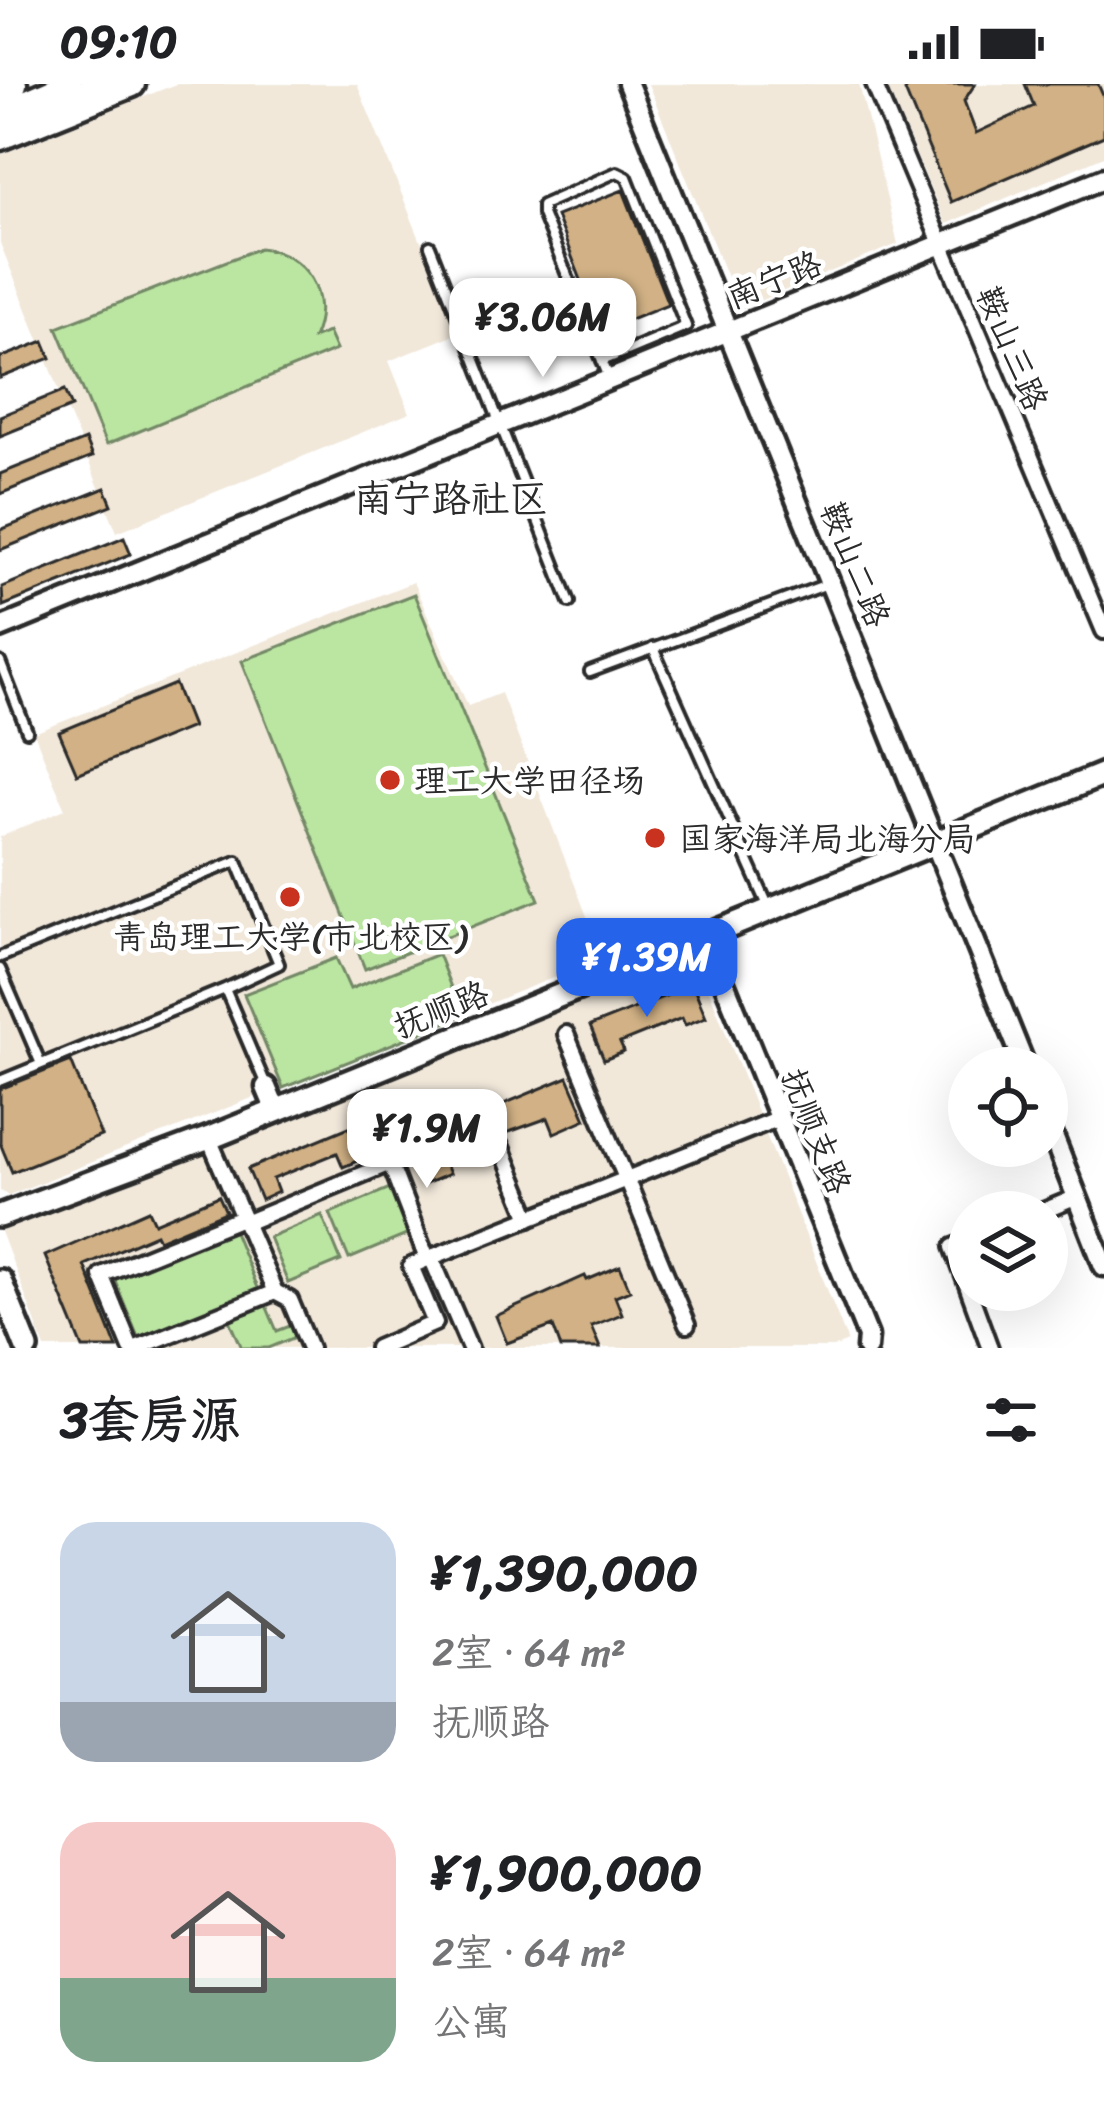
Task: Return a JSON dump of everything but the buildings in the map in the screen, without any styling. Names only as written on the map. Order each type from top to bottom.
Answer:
[{"type":"highway","points":[[0,90],[14,84]]},
{"type":"highway","points":[[0,114],[69,84]]},
{"type":"highway","points":[[0,133],[103,89],[132,84]]},
{"type":"main road","name":"抚顺路","points":[[0,1216],[211,1143],[276,1111],[1104,774]]},
{"type":"main road","points":[[0,1281],[27,1348]]},
{"type":"street","name":"鞍山二路","points":[[628,84],[1018,1047]]},
{"type":"street","name":"鞍山三路","points":[[874,84],[1104,631]]},
{"type":"street","name":"南宁路","points":[[0,628],[1104,178]]},
{"type":"street","name":"抚顺支路","points":[[706,938],[868,1336],[867,1348]]},
{"type":"street","points":[[566,1034],[687,1325]]},
{"type":"street","points":[[266,1087],[276,1111]]},
{"type":"street","points":[[377,1348],[436,1323],[411,1266],[779,1118]]},
{"type":"street","points":[[211,1143],[274,1292],[290,1300],[310,1348]]},
{"type":"street","points":[[501,1148],[530,1218]]},
{"type":"street","points":[[274,1292],[133,1348],[101,1275],[390,1163],[470,1348]]},
{"type":"street","points":[[1065,1167],[1098,1232],[1104,1266]]},
{"type":"street","points":[[1068,1201],[1077,1197]]},
{"type":"street","points":[[976,1311],[990,1348]]},
{"type":"lane","points":[[602,362],[686,326],[628,177],[616,172],[542,205],[542,214],[602,362],[610,381]]},
{"type":"lane","points":[[430,246],[571,602]]},
{"type":"lane","points":[[590,672],[832,582]]},
{"type":"lane","points":[[653,649],[770,911]]},
{"type":"lane","points":[[0,662],[27,731]]},
{"type":"lane","points":[[0,957],[237,861],[279,964],[0,1081]]},
{"type":"lane","points":[[0,969],[41,1064]]},
{"type":"lane","points":[[225,989],[266,1087]]},
{"type":"shaded area","points":[[176,84],[357,84],[458,333],[389,361],[410,413],[117,532],[0,243],[0,155]]},
{"type":"shaded area","points":[[648,84],[859,84],[898,244],[740,309]]},
{"type":"shaded area","points":[[886,84],[1104,84],[1104,156],[946,224]]},
{"type":"shaded area","name":"青岛理工大学(市北校区)","points":[[413,582],[468,706],[501,693],[603,958],[9,1195],[0,1191],[0,837],[65,809],[34,733]]},
{"type":"shaded area","name":"青岛理工大学(市北校区)","points":[[696,957],[848,1342],[833,1348],[45,1348],[0,1229]]},
{"type":"green space","points":[[260,248],[290,258],[311,279],[320,307],[313,338],[328,332],[336,350],[106,445],[57,327]]},
{"type":"green space","name":"理工大学田径场","points":[[414,594],[539,900],[365,969],[242,661]]},
{"type":"green space","points":[[438,954],[462,1016],[283,1088],[244,994],[336,958],[350,989]]},
{"type":"green space","points":[[390,1188],[409,1234],[349,1259],[330,1213]]},
{"type":"green space","points":[[322,1215],[341,1261],[288,1283],[269,1237]]},
{"type":"green space","points":[[233,1229],[259,1293],[140,1342],[114,1278]]},
{"type":"green space","points":[[265,1303],[277,1331],[298,1323],[303,1334],[269,1348],[242,1348],[229,1318]]},
{"type":"place","name":"理工大学田径场","points":[[390,780]]},
{"type":"place","name":"国家海洋局北海分局","points":[[655,838]]},
{"type":"place","name":"青岛理工大学(市北校区)","points":[[290,897]]},
{"type":"district","name":"南宁路社区","points":[[451,498]]}]
